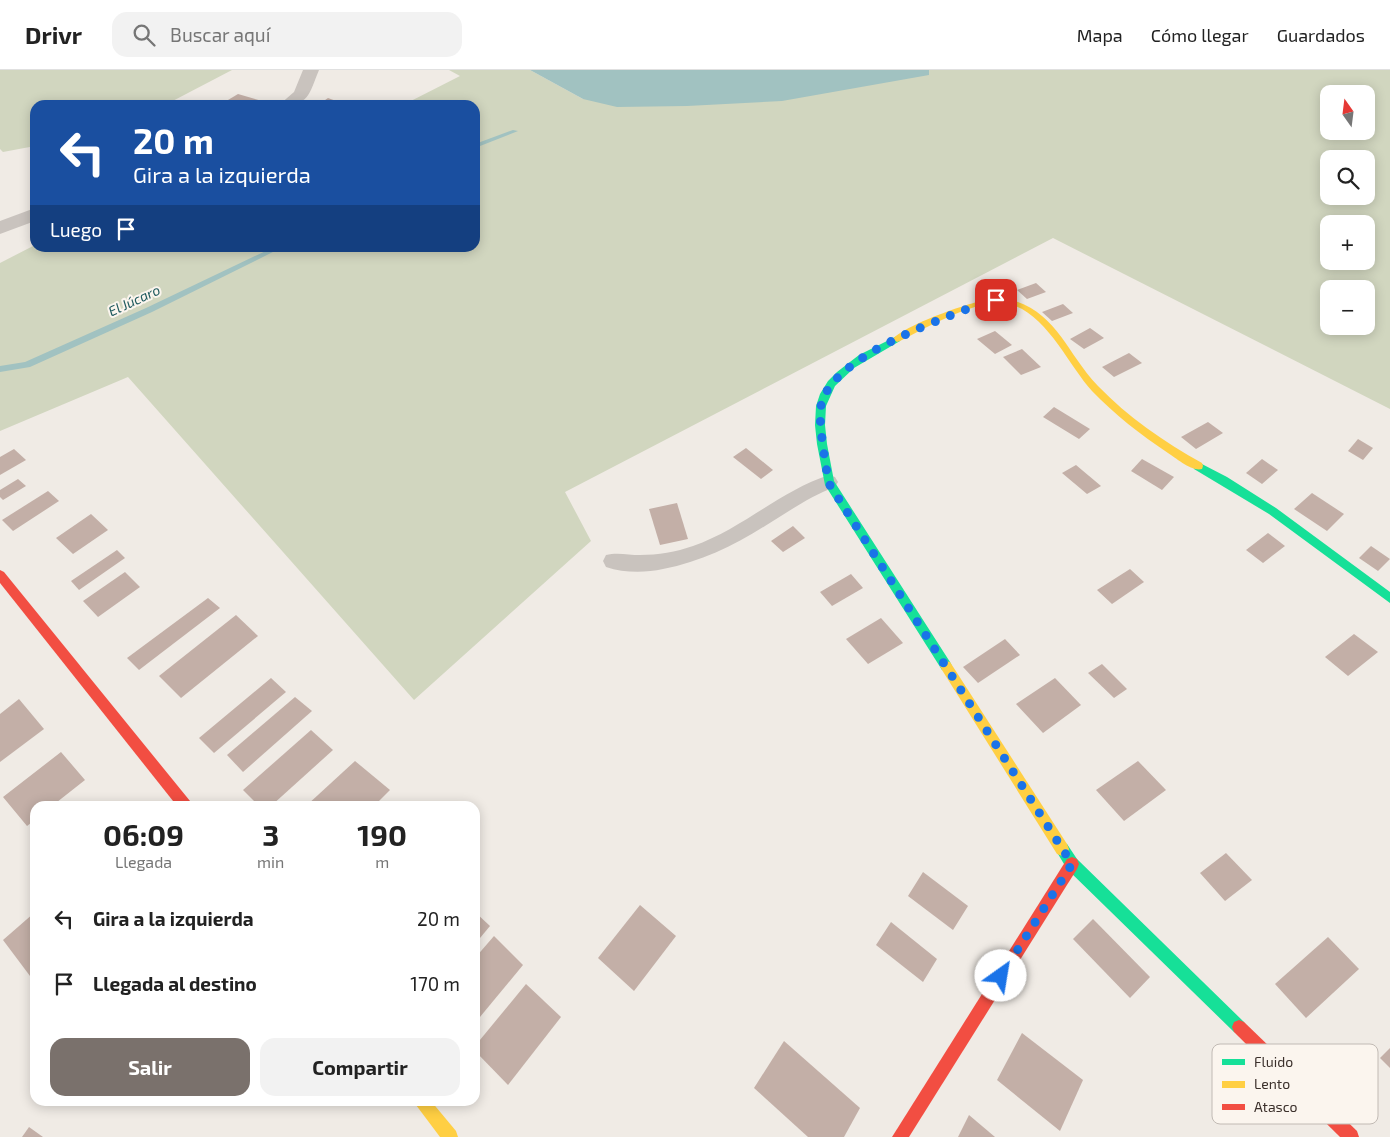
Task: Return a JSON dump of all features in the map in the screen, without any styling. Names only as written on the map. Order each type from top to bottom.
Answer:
[{"type":"street","points":[[293,100],[301,94],[311,70]]},
{"type":"street","points":[[0,228],[30,216]]},
{"type":"street","points":[[1256,1044],[1072,864],[828,482],[821,413],[824,396],[835,379],[872,352],[913,330],[988,301],[1005,301],[1023,306],[1042,322],[1093,386],[1134,422],[1184,458],[1231,484],[1284,519],[1390,598]]},
{"type":"street","points":[[0,575],[181,801]]},
{"type":"street","points":[[900,1137],[1072,864]]},
{"type":"street","points":[[425,1106],[450,1137]]},
{"type":"street","points":[[1338,1124],[1351,1137]]},
{"type":"lane","points":[[613,561],[659,562],[699,552],[717,544],[806,491],[828,482]]},
{"type":"green space","points":[[0,70],[232,70],[175,100],[30,100],[30,147],[3,152],[0,149]]},
{"type":"green space","points":[[449,70],[530,70],[583,99],[929,74],[929,70],[1390,70],[1390,409],[1053,238],[565,492],[591,541],[414,700],[128,377],[0,431],[0,263],[30,248],[30,252],[480,252],[480,100],[413,100],[460,76]]},
{"type":"water","points":[[530,70],[929,70],[929,75],[782,101],[687,106],[617,107],[583,99]]},
{"type":"building","points":[[238,94],[259,100],[228,100]]},
{"type":"building","points":[[1036,283],[1046,292],[1027,299],[1017,290]]},
{"type":"building","points":[[1063,304],[1073,313],[1052,321],[1042,312]]},
{"type":"building","points":[[1090,328],[1104,338],[1084,349],[1070,339]]},
{"type":"building","points":[[995,331],[1012,345],[995,354],[977,339]]},
{"type":"building","points":[[1022,349],[1041,367],[1021,375],[1003,357]]},
{"type":"building","points":[[1129,353],[1142,363],[1114,377],[1102,367]]},
{"type":"building","points":[[1054,407],[1090,429],[1079,439],[1043,417]]},
{"type":"building","points":[[1208,422],[1223,433],[1196,449],[1181,437]]},
{"type":"building","points":[[1358,439],[1373,448],[1363,460],[1348,451]]},
{"type":"building","points":[[746,448],[773,470],[761,479],[733,457]]},
{"type":"building","points":[[14,449],[26,460],[0,475],[0,457]]},
{"type":"building","points":[[1142,459],[1174,477],[1162,490],[1131,471]]},
{"type":"building","points":[[1262,459],[1278,470],[1262,484],[1246,473]]},
{"type":"building","points":[[1076,465],[1101,486],[1087,494],[1062,473]]},
{"type":"building","points":[[18,479],[26,486],[3,500],[0,497],[0,490]]},
{"type":"building","points":[[48,491],[59,501],[13,531],[2,520]]},
{"type":"building","points":[[1312,493],[1344,514],[1327,531],[1294,509]]},
{"type":"building","points":[[677,503],[688,539],[660,545],[649,509]]},
{"type":"building","points":[[91,514],[108,530],[73,554],[56,538]]},
{"type":"building","points":[[793,526],[805,538],[783,552],[771,541]]},
{"type":"building","points":[[1268,533],[1285,546],[1263,563],[1246,550]]},
{"type":"building","points":[[1371,546],[1390,559],[1378,571],[1359,558]]},
{"type":"building","points":[[117,550],[125,558],[79,590],[71,581]]},
{"type":"building","points":[[1130,569],[1144,582],[1112,604],[1097,590]]},
{"type":"building","points":[[125,572],[140,587],[98,617],[83,601]]},
{"type":"building","points":[[851,574],[863,588],[832,606],[820,592]]},
{"type":"building","points":[[208,598],[220,608],[139,670],[127,658]]},
{"type":"building","points":[[236,615],[258,636],[181,698],[159,676]]},
{"type":"building","points":[[881,618],[903,643],[868,664],[846,639]]},
{"type":"building","points":[[1354,634],[1378,652],[1348,676],[1325,657]]},
{"type":"building","points":[[1005,639],[1020,655],[978,683],[963,667]]},
{"type":"building","points":[[1102,664],[1127,689],[1114,698],[1088,673]]},
{"type":"building","points":[[271,678],[286,692],[214,753],[199,738]]},
{"type":"building","points":[[1055,678],[1081,705],[1043,733],[1016,704]]},
{"type":"building","points":[[295,697],[312,711],[243,772],[227,755]]},
{"type":"building","points":[[19,699],[44,729],[0,762],[0,714]]},
{"type":"building","points":[[311,730],[333,750],[277,801],[254,801],[243,790]]},
{"type":"building","points":[[61,752],[85,780],[58,801],[30,801],[30,824],[27,826],[3,797]]},
{"type":"building","points":[[355,761],[390,790],[379,801],[311,801]]},
{"type":"building","points":[[1138,761],[1166,790],[1124,821],[1096,790]]},
{"type":"building","points":[[1226,853],[1252,880],[1225,901],[1200,873]]},
{"type":"building","points":[[923,872],[968,906],[953,930],[908,896]]},
{"type":"building","points":[[640,905],[676,936],[634,991],[598,958]]},
{"type":"building","points":[[30,916],[30,976],[3,940]]},
{"type":"building","points":[[480,917],[490,926],[480,938]]},
{"type":"building","points":[[1093,919],[1150,977],[1130,998],[1073,939]]},
{"type":"building","points":[[891,922],[937,959],[923,982],[876,945]]},
{"type":"building","points":[[494,936],[523,965],[480,1017],[480,952]]},
{"type":"building","points":[[1328,937],[1359,969],[1306,1018],[1275,984]]},
{"type":"building","points":[[526,984],[561,1017],[508,1085],[480,1056],[480,1040]]},
{"type":"building","points":[[1022,1033],[1083,1080],[1060,1131],[997,1080]]},
{"type":"building","points":[[784,1041],[860,1108],[844,1137],[808,1137],[754,1088]]},
{"type":"building","points":[[1390,1048],[1390,1068],[1380,1058]]},
{"type":"building","points":[[969,1115],[995,1137],[958,1137]]},
{"type":"building","points":[[29,1127],[43,1137],[22,1137]]},
{"type":"waterway","name":"El Júcaro","points":[[480,144],[515,131]]},
{"type":"waterway","name":"El Júcaro","points":[[0,369],[27,365],[149,310],[269,252]]},
{"type":"traffic: fast","points":[[897,339],[851,365],[832,384],[825,394],[821,406],[822,444],[829,482],[946,666]]},
{"type":"traffic: fast","points":[[1198,466],[1273,511],[1390,598]]},
{"type":"traffic: fast","points":[[1062,849],[1072,864],[1239,1027]]},
{"type":"traffic: slow","points":[[897,339],[948,315],[977,304],[1000,300],[1016,303],[1043,321],[1095,388],[1119,410],[1144,431],[1198,466]]},
{"type":"traffic: slow","points":[[946,666],[1062,849]]},
{"type":"traffic: slow","points":[[425,1106],[450,1137]]},
{"type":"traffic: jam","points":[[0,575],[181,801]]},
{"type":"traffic: jam","points":[[900,1137],[1072,864]]},
{"type":"traffic: jam","points":[[1239,1027],[1256,1044]]},
{"type":"traffic: jam","points":[[1338,1124],[1351,1137]]},
{"type":"route","points":[[996,300],[988,301],[913,330],[872,352],[835,379],[824,396],[821,413],[828,482],[1072,864],[1001,976]]}]
